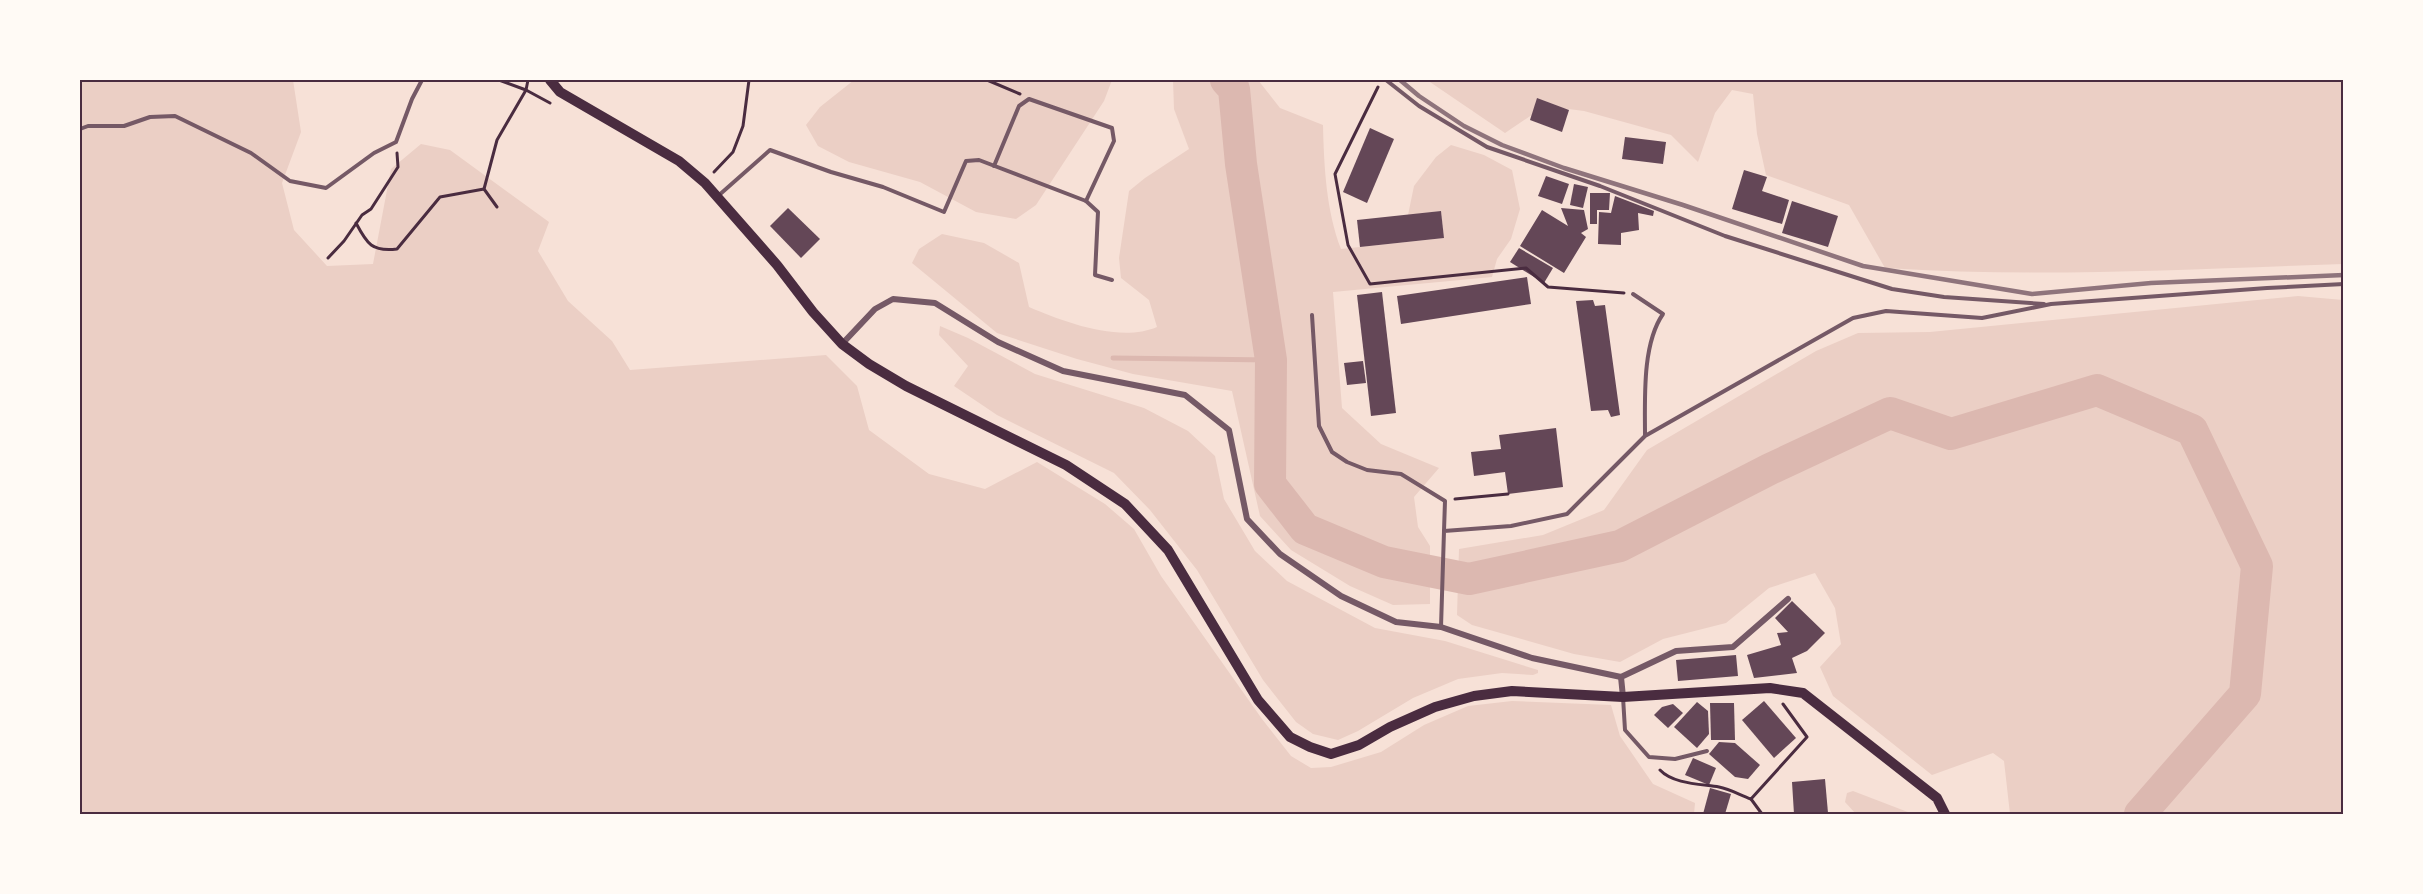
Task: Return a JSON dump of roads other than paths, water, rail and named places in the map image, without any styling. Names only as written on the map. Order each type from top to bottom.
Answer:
[{"type":"main road","points":[[550,80],[560,92],[679,161],[705,183],[842,344],[869,364],[906,386],[1066,465],[1125,504],[1168,550],[1258,700],[1290,736],[1310,747],[1330,754],[1359,745],[1390,727],[1435,707],[1474,696],[1512,691],[1623,697],[1770,688],[1803,693],[1824,708],[1937,798],[1945,814]]},
{"type":"street","points":[[842,344],[875,309],[892,299],[935,303],[998,342],[1064,371],[1185,395],[1229,430],[1247,519],[1280,554],[1341,596],[1396,622],[1440,627],[1532,658],[1621,677],[1676,651],[1733,647],[1788,599]]},
{"type":"street","points":[[1621,677],[1623,697]]},
{"type":"lane","points":[[80,129],[88,126],[124,126],[150,117],[175,116],[251,153],[290,181],[326,188],[374,153],[396,142],[412,99],[422,80]]},
{"type":"lane","points":[[1386,80],[1419,106],[1487,147],[1600,186],[1725,236],[1892,289],[1944,297],[2051,304]]},
{"type":"lane","points":[[994,166],[1018,106],[1029,99],[1112,128],[1114,141],[1086,201]]},
{"type":"lane","points":[[717,197],[770,150],[831,172],[883,187],[944,212],[966,161],[979,160],[1086,201],[1098,213],[1095,275],[1112,280]]},
{"type":"lane","points":[[1444,531],[1511,526],[1567,514],[1645,436],[1853,318],[1886,311],[1982,318],[2051,304],[2343,284]]},
{"type":"lane","points":[[1633,294],[1663,314],[1653,328],[1645,387],[1645,436]]},
{"type":"lane","points":[[1312,315],[1319,426],[1332,452],[1347,462],[1367,470],[1401,474],[1445,501],[1443,608],[1440,627]]},
{"type":"lane","points":[[1623,697],[1625,730],[1649,757],[1675,759],[1707,751]]},
{"type":"waterway","points":[[1226,80],[1234,89],[1241,164],[1271,360],[1270,484],[1305,529],[1384,562],[1469,579],[1620,546],[1770,469],[1890,413],[1951,434],[2097,390],[2192,430],[2257,566],[2245,694],[2140,814]]},
{"type":"waterway","points":[[1113,358],[1271,360]]},
{"type":"railway","points":[[1400,80],[1419,96],[1464,126],[1502,145],[1564,168],[1683,205],[1863,266],[2032,294],[2151,283],[2344,275]]}]
